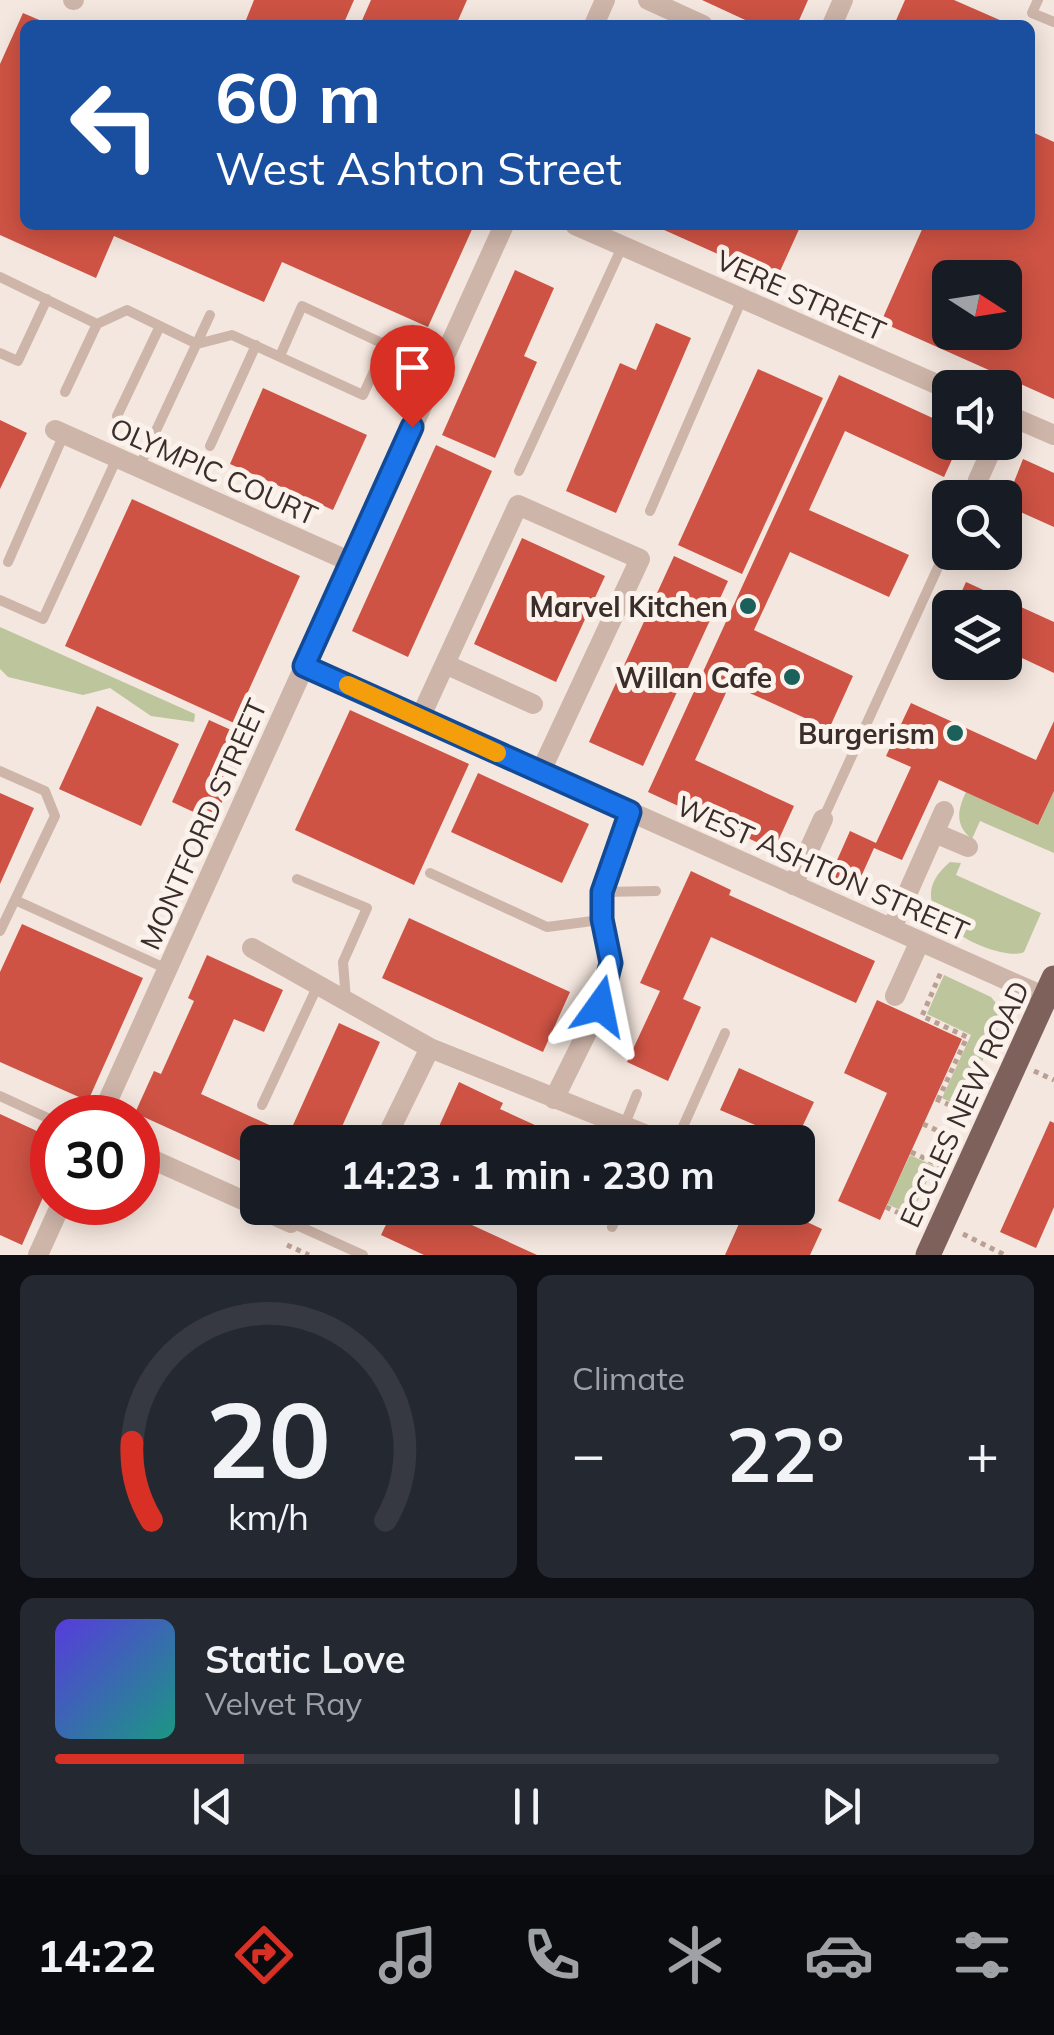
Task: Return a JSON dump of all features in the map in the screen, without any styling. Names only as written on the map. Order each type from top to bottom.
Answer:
[{"type":"main road","name":"ECCLES NEW ROAD","points":[[928,1255],[1050,988]]},
{"type":"street","points":[[648,0],[688,20]]},
{"type":"street","name":"MONTFORD STREET","points":[[110,1095],[502,230]]},
{"type":"street","name":"VERE STREET","points":[[586,230],[932,382]]},
{"type":"street","points":[[1022,423],[1054,436]]},
{"type":"street","name":"OLYMPIC COURT","points":[[59,432],[352,562]]},
{"type":"street","points":[[420,718],[518,506],[640,559],[540,773]]},
{"type":"street","points":[[445,664],[533,704]]},
{"type":"street","name":"WEST ASHTON STREET","points":[[304,666],[920,941],[1050,988]]},
{"type":"street","points":[[892,928],[944,811]]},
{"type":"street","points":[[554,1099],[600,1006],[608,977],[611,963],[602,919],[602,892],[630,812]]},
{"type":"street","points":[[792,885],[823,819]]},
{"type":"street","points":[[935,832],[968,848]]},
{"type":"street","points":[[895,996],[920,941]]},
{"type":"street","points":[[252,948],[430,1048],[621,1125]]},
{"type":"street","points":[[392,1125],[430,1048]]},
{"type":"street","points":[[160,1162],[240,1199]]},
{"type":"street","points":[[38,1255],[52,1225]]},
{"type":"lane","points":[[1038,0],[1032,13],[1054,22]]},
{"type":"lane","points":[[519,471],[622,247]]},
{"type":"lane","points":[[0,277],[98,324]]},
{"type":"lane","points":[[0,353],[18,362],[47,299]]},
{"type":"lane","points":[[650,510],[742,299]]},
{"type":"lane","points":[[65,392],[98,324],[128,310],[197,344],[232,334],[363,395],[386,345],[302,306],[280,356]]},
{"type":"lane","points":[[139,467],[210,315]]},
{"type":"lane","points":[[117,416],[160,326]]},
{"type":"lane","points":[[210,446],[256,346]]},
{"type":"lane","points":[[8,562],[59,432]]},
{"type":"lane","points":[[0,600],[43,619],[117,458]]},
{"type":"lane","points":[[823,819],[937,570]]},
{"type":"lane","points":[[0,771],[45,792],[54,816],[0,931]]},
{"type":"lane","points":[[430,873],[546,928],[602,919]]},
{"type":"lane","points":[[297,879],[367,908],[343,962],[347,1001]]},
{"type":"lane","points":[[602,892],[656,891]]},
{"type":"lane","points":[[15,900],[167,969]]},
{"type":"lane","points":[[262,1105],[318,984]]},
{"type":"lane","points":[[687,1125],[724,1033]]},
{"type":"lane","points":[[624,1125],[637,1094]]},
{"type":"lane","points":[[0,1096],[30,1110]]},
{"type":"lane","points":[[298,1225],[363,1255]]},
{"type":"path","points":[[942,970],[922,1016],[967,1037],[937,1099],[966,1112]]},
{"type":"path","points":[[924,1124],[954,1138]]},
{"type":"path","points":[[911,1152],[941,1166]]},
{"type":"path","points":[[886,1208],[916,1221]]},
{"type":"path","points":[[942,1224],[1004,1255]]},
{"type":"green space","points":[[0,627],[195,714],[194,722],[151,716],[110,688],[83,695],[8,677],[0,669]]},
{"type":"green space","points":[[1054,791],[1054,853],[980,821],[972,839],[962,828],[960,811],[966,792],[1038,825]]},
{"type":"green space","points":[[950,862],[961,863],[956,875],[1041,913],[1024,952],[1012,954],[974,943],[939,917],[931,900],[934,882]]},
{"type":"green space","points":[[944,975],[991,997],[1001,1009],[1000,1023],[961,1107],[942,1098],[971,1035],[927,1014]]},
{"type":"green space","points":[[910,1155],[934,1166],[911,1215],[887,1204]]},
{"type":"building","points":[[254,0],[354,0],[345,20],[246,20]]},
{"type":"building","points":[[371,0],[467,0],[458,20],[362,20]]},
{"type":"building","points":[[702,0],[808,0],[799,20],[745,20]]},
{"type":"building","points":[[905,0],[954,0],[1000,20],[896,20]]},
{"type":"building","points":[[23,13],[39,20],[20,20],[20,230],[472,230],[428,327],[282,262],[264,302],[114,236],[96,278],[0,235],[0,64]]},
{"type":"building","points":[[1035,133],[1054,142],[1054,399],[1022,385],[1022,370],[989,370],[944,350],[1022,350],[1022,260],[932,260],[932,345],[881,322],[922,230],[1035,230]]},
{"type":"building","points":[[664,230],[799,230],[776,280]]},
{"type":"building","points":[[515,270],[554,288],[524,356],[537,362],[495,458],[442,435]]},
{"type":"building","points":[[656,323],[691,338],[616,513],[566,491],[620,363],[636,370]]},
{"type":"building","points":[[758,369],[823,398],[742,574],[678,545]]},
{"type":"building","points":[[839,375],[932,418],[932,460],[952,460],[944,477],[845,431],[809,510],[909,555],[889,597],[790,552],[754,630],[853,676],[829,729],[730,684],[695,760],[794,806],[774,850],[648,792]]},
{"type":"building","points":[[263,388],[367,435],[333,510],[230,464]]},
{"type":"building","points":[[0,420],[27,433],[0,489]]},
{"type":"building","points":[[436,445],[492,471],[408,657],[352,631]]},
{"type":"building","points":[[1023,459],[1054,473],[1054,527],[1022,513],[1022,480],[1015,480]]},
{"type":"building","points":[[132,499],[300,576],[234,723],[65,646]]},
{"type":"building","points":[[522,538],[605,576],[556,682],[474,644]]},
{"type":"building","points":[[674,556],[728,581],[643,766],[589,742]]},
{"type":"building","points":[[966,582],[984,590],[962,590]]},
{"type":"building","points":[[1022,607],[1054,622],[1054,673],[1022,658]]},
{"type":"building","points":[[911,703],[1036,760],[1054,721],[1054,791],[1038,825],[939,780],[902,860],[874,848],[856,888],[830,876],[850,831],[876,843],[911,767],[886,756]]},
{"type":"building","points":[[97,706],[179,744],[141,826],[59,789]]},
{"type":"building","points":[[350,710],[469,764],[414,885],[295,830]]},
{"type":"building","points":[[209,720],[251,739],[213,821],[172,802]]},
{"type":"building","points":[[478,773],[589,824],[562,883],[451,832]]},
{"type":"building","points":[[0,793],[34,808],[0,884]]},
{"type":"building","points":[[691,871],[731,890],[729,895],[875,961],[856,1003],[711,937],[683,999],[701,1007],[668,1081],[627,1062],[660,991],[640,983]]},
{"type":"building","points":[[409,918],[570,992],[543,1052],[382,978]]},
{"type":"building","points":[[22,924],[143,978],[91,1095],[74,1095],[0,1062],[0,972]]},
{"type":"building","points":[[207,955],[283,990],[264,1032],[234,1019],[201,1094],[269,1125],[240,1125],[240,1161],[160,1124],[160,1095],[143,1095],[154,1071],[161,1074],[194,1001],[188,998]]},
{"type":"building","points":[[877,1000],[962,1039],[880,1220],[838,1201],[887,1093],[844,1073]]},
{"type":"building","points":[[339,1023],[380,1042],[343,1125],[293,1125]]},
{"type":"building","points":[[739,1068],[814,1102],[803,1125],[755,1125],[720,1110]]},
{"type":"building","points":[[459,1082],[503,1103],[500,1109],[535,1125],[440,1125]]},
{"type":"building","points":[[0,1114],[30,1128],[31,1225],[22,1245],[0,1235]]},
{"type":"building","points":[[1050,1121],[1054,1123],[1054,1207],[1036,1248],[1000,1232]]},
{"type":"building","points":[[386,1225],[472,1225],[537,1255],[424,1255],[381,1235]]},
{"type":"building","points":[[738,1225],[813,1225],[822,1229],[810,1255],[725,1255]]},
{"type":"slow traffic","points":[[348,685],[497,753]]},
{"type":"place","name":"Marvel Kitchen","points":[[748,606]]},
{"type":"place","name":"Willan Cafe","points":[[792,677]]},
{"type":"place","name":"Burgerism","points":[[955,733]]},
{"type":"route","points":[[412,427],[304,666],[630,812],[602,892],[602,919],[611,963],[600,1006]]}]
